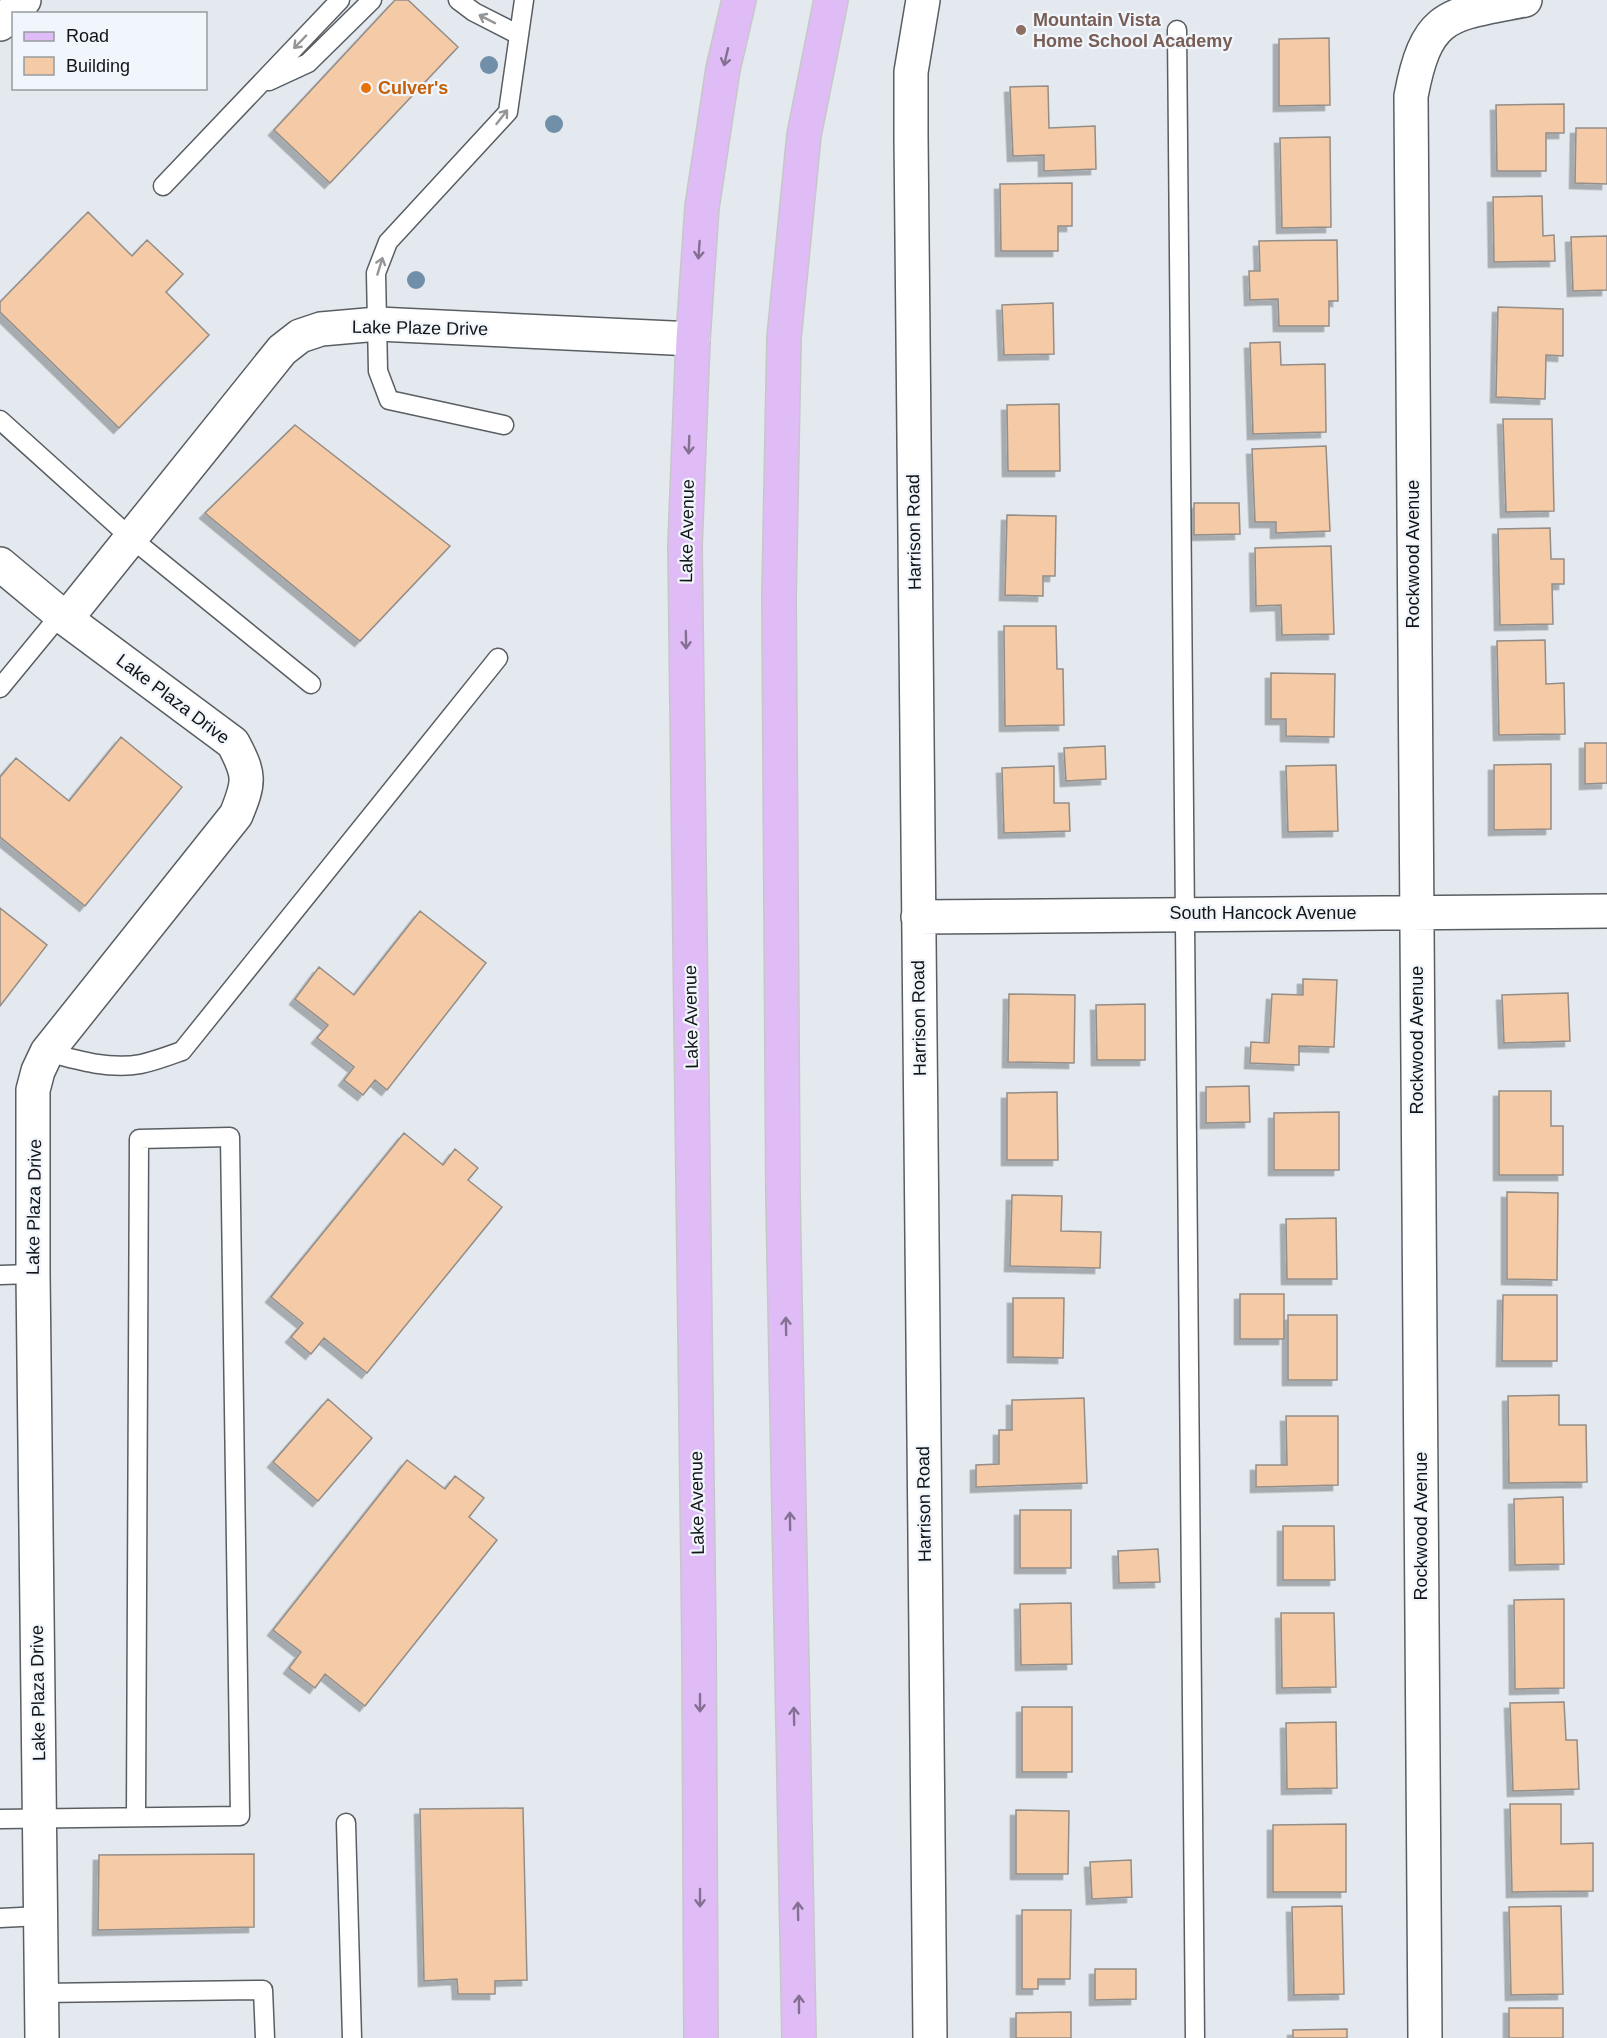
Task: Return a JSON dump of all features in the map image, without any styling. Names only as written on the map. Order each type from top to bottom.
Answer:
[{"type":"main road","name":"Lake Avenue","points":[[701,2038],[699,1657],[685,546],[693,339],[702,207],[723,69],[739,0]]},
{"type":"main road","points":[[800,2038],[783,1197],[779,596],[784,338],[804,135],[831,0]]},
{"type":"street","points":[[0,24],[24,0]]},
{"type":"street","name":"Harrison Road","points":[[924,0],[911,72],[930,2038]]},
{"type":"street","name":"Rockwood Avenue","points":[[1425,2038],[1411,96],[1417,64],[1425,44],[1439,25],[1463,12],[1525,0]]},
{"type":"street","name":"Lake Plaze Drive","points":[[63,617],[131,538],[282,350],[300,336],[321,329],[378,324],[693,339]]},
{"type":"street","name":"Lake Plaza Drive","points":[[0,564],[63,617],[233,743],[246,767],[246,791],[236,815],[47,1052],[38,1071],[33,1090],[42,2038]]},
{"type":"street","name":"South Hancock Avenue","points":[[918,916],[1607,910]]},
{"type":"lane","points":[[163,186],[340,0]]},
{"type":"lane","points":[[259,86],[308,63],[372,0]]},
{"type":"lane","points":[[458,0],[474,12],[519,35]]},
{"type":"lane","points":[[504,425],[389,400],[378,370],[376,273],[388,242],[508,112],[523,0]]},
{"type":"lane","points":[[1177,30],[1195,2038]]},
{"type":"lane","points":[[0,420],[131,538],[311,684]]},
{"type":"lane","points":[[0,688],[63,617]]},
{"type":"lane","points":[[47,1052],[99,1063],[139,1064],[182,1051],[498,658]]},
{"type":"lane","points":[[0,1819],[240,1816],[230,1137],[139,1139],[136,1816]]},
{"type":"lane","points":[[0,1275],[33,1274]]},
{"type":"lane","points":[[345,1823],[352,2038]]},
{"type":"lane","points":[[0,1918],[41,1916]]},
{"type":"lane","points":[[42,1993],[263,1990],[265,2038]]},
{"type":"building","name":"Culver's","points":[[395,0],[408,0],[458,47],[330,183],[274,130]]},
{"type":"building","points":[[1329,38],[1330,105],[1279,106],[1279,39]]},
{"type":"building","points":[[1048,86],[1049,128],[1095,126],[1096,169],[1044,171],[1044,155],[1013,156],[1010,87]]},
{"type":"building","points":[[1564,104],[1564,133],[1546,133],[1546,171],[1497,171],[1496,105]]},
{"type":"building","points":[[1576,128],[1607,128],[1607,184],[1575,183]]},
{"type":"building","points":[[1330,137],[1331,227],[1282,228],[1280,138]]},
{"type":"building","points":[[1072,183],[1072,226],[1058,226],[1058,251],[1001,251],[1000,184]]},
{"type":"building","points":[[1542,196],[1543,236],[1554,235],[1555,261],[1494,262],[1493,197]]},
{"type":"building","points":[[88,212],[132,256],[147,240],[183,274],[166,292],[209,335],[119,428],[0,312],[0,302]]},
{"type":"building","points":[[1607,236],[1607,290],[1573,291],[1571,237]]},
{"type":"building","points":[[1337,240],[1338,301],[1329,301],[1329,326],[1279,326],[1278,299],[1250,300],[1249,271],[1260,271],[1259,241]]},
{"type":"building","points":[[1053,303],[1054,354],[1004,355],[1002,305]]},
{"type":"building","points":[[1498,307],[1563,309],[1563,356],[1546,355],[1545,399],[1496,397]]},
{"type":"building","points":[[1280,342],[1281,365],[1325,364],[1326,432],[1253,434],[1250,343]]},
{"type":"building","points":[[1059,404],[1060,471],[1008,471],[1007,405]]},
{"type":"building","points":[[1503,419],[1552,419],[1554,511],[1506,512]]},
{"type":"building","points":[[295,425],[450,546],[360,641],[205,513]]},
{"type":"building","points":[[1326,446],[1330,531],[1276,533],[1276,522],[1255,522],[1252,449]]},
{"type":"building","points":[[1194,503],[1239,503],[1240,534],[1194,535]]},
{"type":"building","points":[[1007,515],[1056,516],[1055,576],[1043,576],[1043,596],[1005,595]]},
{"type":"building","points":[[1550,528],[1551,559],[1564,559],[1564,584],[1552,584],[1553,624],[1500,625],[1498,529]]},
{"type":"building","points":[[1331,546],[1334,634],[1282,635],[1281,605],[1256,606],[1255,548]]},
{"type":"building","points":[[1004,626],[1056,626],[1057,669],[1063,669],[1064,725],[1005,726]]},
{"type":"building","points":[[1545,640],[1546,684],[1564,683],[1565,734],[1499,735],[1497,641]]},
{"type":"building","points":[[1271,673],[1335,674],[1334,737],[1286,736],[1286,719],[1271,719]]},
{"type":"building","points":[[121,737],[182,787],[85,906],[0,837],[0,777],[16,758],[69,801]]},
{"type":"building","points":[[1585,743],[1607,743],[1607,783],[1585,784]]},
{"type":"building","points":[[1105,746],[1106,779],[1066,781],[1064,748]]},
{"type":"building","points":[[1551,764],[1551,829],[1494,830],[1494,765]]},
{"type":"building","points":[[1336,765],[1338,831],[1288,832],[1286,766]]},
{"type":"building","points":[[1054,766],[1054,803],[1069,803],[1070,831],[1004,833],[1002,768]]},
{"type":"building","points":[[0,908],[47,945],[0,1006]]},
{"type":"building","points":[[420,911],[486,963],[387,1090],[375,1080],[363,1095],[344,1080],[354,1067],[317,1038],[328,1025],[295,999],[319,967],[354,995]]},
{"type":"building","points":[[1303,979],[1337,980],[1334,1047],[1299,1046],[1299,1065],[1250,1063],[1251,1042],[1269,1043],[1272,994],[1303,995]]},
{"type":"building","points":[[1568,993],[1570,1041],[1504,1043],[1502,995]]},
{"type":"building","points":[[1009,994],[1075,995],[1074,1063],[1008,1062]]},
{"type":"building","points":[[1145,1004],[1145,1060],[1097,1060],[1096,1005]]},
{"type":"building","points":[[1249,1086],[1250,1122],[1206,1123],[1206,1087]]},
{"type":"building","points":[[1499,1091],[1551,1091],[1551,1126],[1563,1126],[1563,1175],[1499,1175]]},
{"type":"building","points":[[1057,1092],[1058,1160],[1007,1160],[1007,1093]]},
{"type":"building","points":[[1339,1112],[1339,1170],[1274,1170],[1274,1113]]},
{"type":"building","points":[[404,1133],[443,1165],[455,1149],[478,1168],[468,1180],[502,1207],[367,1373],[324,1338],[311,1354],[291,1337],[303,1323],[271,1297]]},
{"type":"building","points":[[1507,1192],[1558,1193],[1557,1280],[1507,1279]]},
{"type":"building","points":[[1012,1195],[1062,1196],[1061,1231],[1101,1232],[1100,1268],[1010,1266]]},
{"type":"building","points":[[1336,1218],[1337,1279],[1287,1279],[1286,1219]]},
{"type":"building","points":[[1240,1294],[1284,1294],[1284,1339],[1240,1339]]},
{"type":"building","points":[[1503,1295],[1557,1295],[1557,1361],[1502,1361]]},
{"type":"building","points":[[1013,1298],[1064,1298],[1063,1358],[1013,1357]]},
{"type":"building","points":[[1288,1315],[1337,1315],[1337,1380],[1288,1380]]},
{"type":"building","points":[[1559,1395],[1559,1425],[1586,1425],[1587,1482],[1509,1483],[1508,1396]]},
{"type":"building","points":[[1084,1398],[1087,1483],[976,1487],[976,1465],[999,1464],[999,1430],[1012,1430],[1012,1400]]},
{"type":"building","points":[[328,1399],[372,1438],[318,1501],[273,1462]]},
{"type":"building","points":[[1286,1416],[1338,1416],[1338,1485],[1256,1487],[1256,1465],[1287,1465]]},
{"type":"building","points":[[407,1460],[445,1489],[455,1476],[484,1498],[469,1517],[497,1540],[365,1706],[325,1674],[315,1688],[289,1668],[301,1652],[273,1630]]},
{"type":"building","points":[[1563,1497],[1564,1564],[1515,1565],[1514,1499]]},
{"type":"building","points":[[1020,1510],[1071,1510],[1071,1568],[1020,1568]]},
{"type":"building","points":[[1283,1526],[1334,1526],[1335,1580],[1283,1580]]},
{"type":"building","points":[[1158,1549],[1160,1582],[1119,1583],[1118,1551]]},
{"type":"building","points":[[1564,1599],[1564,1688],[1515,1689],[1514,1600]]},
{"type":"building","points":[[1071,1603],[1072,1664],[1021,1665],[1020,1604]]},
{"type":"building","points":[[1281,1613],[1334,1613],[1336,1687],[1282,1688]]},
{"type":"building","points":[[1564,1702],[1566,1740],[1577,1740],[1579,1789],[1513,1791],[1510,1703]]},
{"type":"building","points":[[1022,1707],[1072,1707],[1072,1772],[1022,1772]]},
{"type":"building","points":[[1336,1722],[1337,1788],[1287,1789],[1286,1723]]},
{"type":"building","points":[[1510,1804],[1561,1804],[1561,1844],[1593,1843],[1593,1891],[1512,1892]]},
{"type":"building","points":[[523,1808],[527,1980],[495,1981],[495,1994],[458,1994],[457,1979],[424,1981],[420,1809]]},
{"type":"building","points":[[1016,1810],[1069,1811],[1068,1874],[1016,1874]]},
{"type":"building","points":[[1346,1824],[1346,1892],[1273,1892],[1273,1825]]},
{"type":"building","points":[[254,1854],[254,1927],[98,1930],[99,1855]]},
{"type":"building","points":[[1131,1860],[1132,1897],[1092,1899],[1090,1862]]},
{"type":"building","points":[[1342,1906],[1344,1994],[1294,1995],[1292,1907]]},
{"type":"building","points":[[1561,1906],[1563,1994],[1511,1995],[1509,1907]]},
{"type":"building","points":[[1022,1910],[1071,1910],[1070,1979],[1038,1979],[1038,1989],[1022,1989]]},
{"type":"building","points":[[1095,1969],[1136,1969],[1136,1999],[1095,2000]]},
{"type":"building","points":[[1509,2008],[1563,2008],[1563,2038],[1509,2038]]},
{"type":"building","points":[[1071,2012],[1071,2038],[1016,2038],[1016,2013]]},
{"type":"building","points":[[1347,2029],[1347,2038],[1293,2038],[1293,2030]]},
{"type":"place","name":"Mountain Vista Home School Academy","points":[[1021,30]]},
{"type":"place","name":"Culver's","points":[[366,88]]}]
